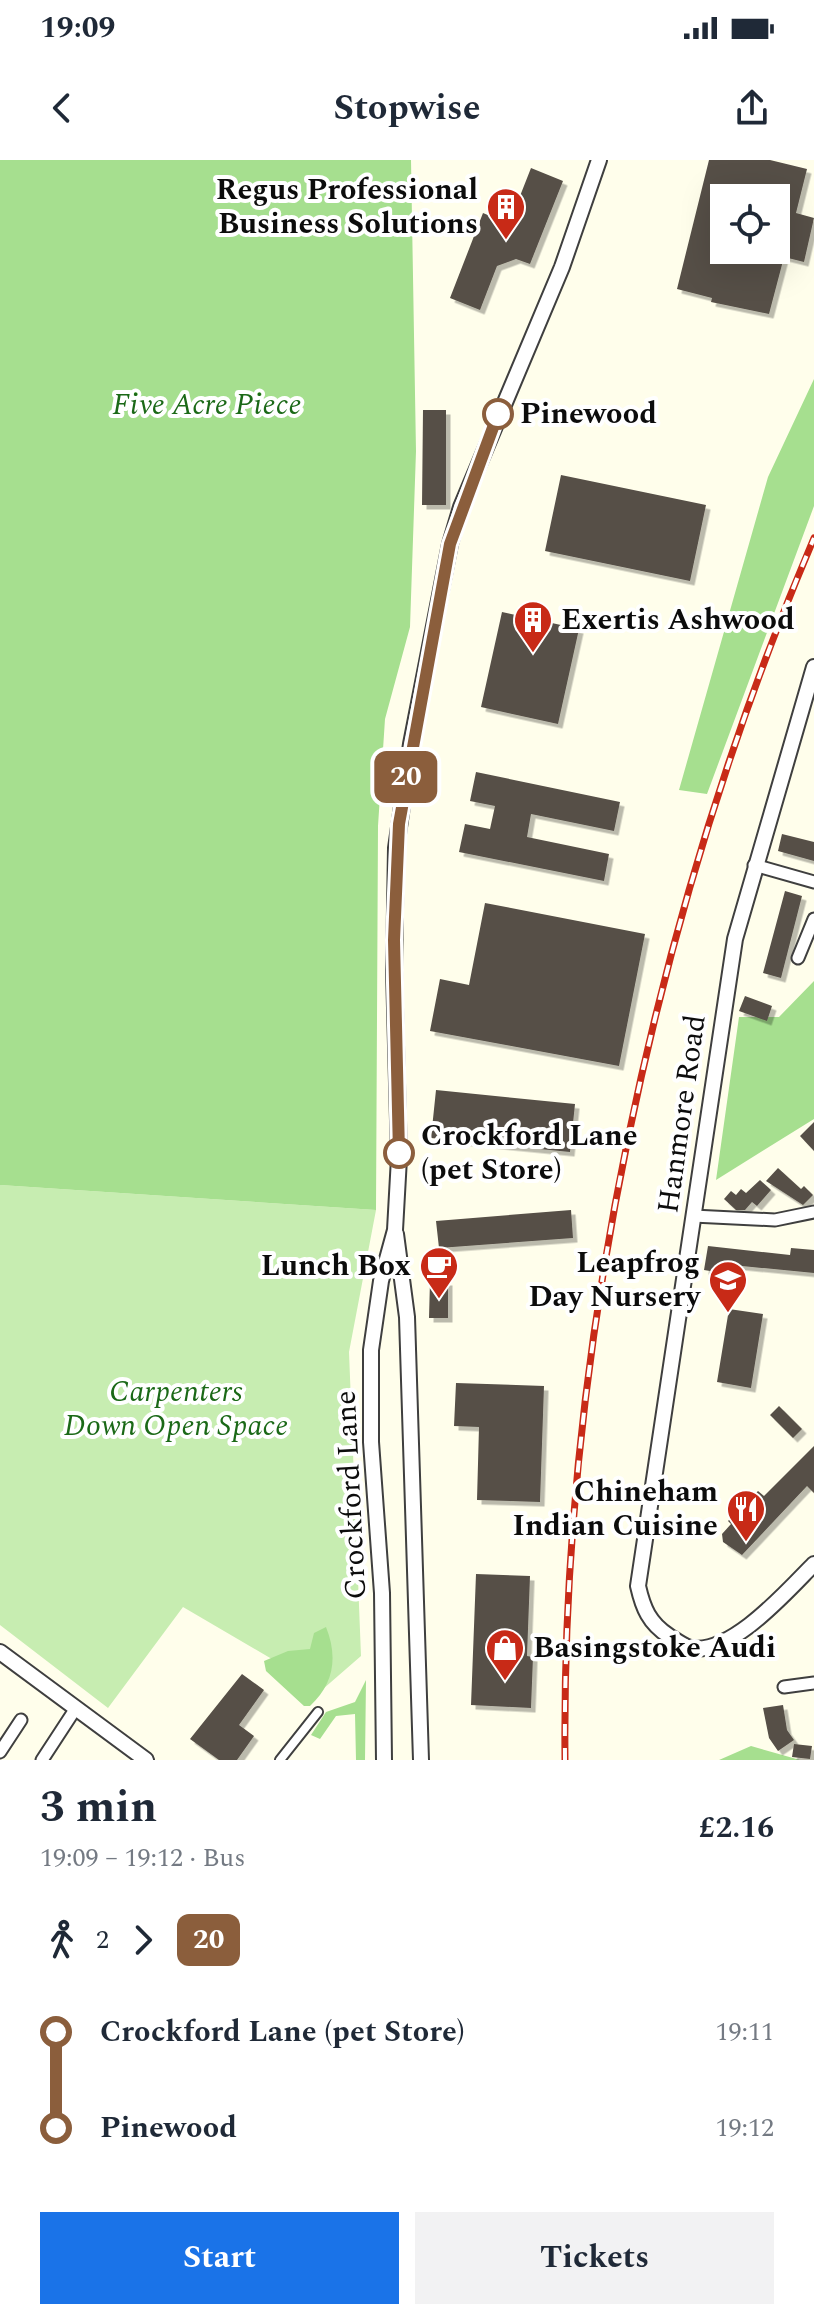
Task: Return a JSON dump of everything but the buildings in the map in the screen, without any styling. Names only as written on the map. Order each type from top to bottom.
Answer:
[{"type":"street","name":"Crockford Lane","points":[[421,1760],[425,1655],[407,1317],[395,1230],[399,1150],[394,910],[399,824],[411,744],[450,544],[461,507],[562,267],[599,160]]},
{"type":"street","name":"Hanmore Road","points":[[814,667],[735,939],[638,1586],[649,1618],[660,1631],[690,1648],[720,1643],[738,1634],[814,1564]]},
{"type":"street","points":[[754,865],[814,882]]},
{"type":"street","points":[[798,958],[814,920]]},
{"type":"street","points":[[693,1216],[775,1220],[814,1212]]},
{"type":"street","name":"Crockford Lane","points":[[384,1760],[382,1593],[371,1442],[371,1350],[381,1281],[395,1230]]},
{"type":"street","points":[[0,1652],[146,1760]]},
{"type":"street","points":[[784,1687],[813,1687]]},
{"type":"street","points":[[42,1760],[76,1708]]},
{"type":"street","points":[[280,1760],[318,1712]]},
{"type":"street","points":[[0,1752],[25,1719]]},
{"type":"green space","name":"Five Acre Piece","points":[[0,160],[411,160],[416,451],[410,627],[385,719],[378,826],[376,1210],[0,1185]]},
{"type":"green space","points":[[814,379],[814,506],[707,794],[679,790],[768,477]]},
{"type":"green space","points":[[814,981],[814,1119],[716,1180],[739,1017],[779,1017]]},
{"type":"green space","name":"Carpenters Down Open Space","points":[[0,1185],[376,1210],[349,1352],[361,1656],[323,1689],[183,1607],[108,1708],[0,1625]]},
{"type":"green space","points":[[326,1627],[332,1649],[332,1670],[318,1698],[310,1706],[304,1706],[266,1671],[264,1661],[288,1651],[310,1649],[314,1633]]},
{"type":"green space","points":[[366,1680],[365,1760],[356,1760],[355,1714],[336,1716],[320,1739],[311,1735],[326,1712],[355,1702]]},
{"type":"green space","points":[[751,1746],[800,1760],[719,1760]]},
{"type":"railway","points":[[565,1760],[568,1606],[580,1450],[600,1293],[628,1137],[664,982],[707,829],[757,681],[814,538]]},
{"type":"bus line","name":"20","points":[[399,1153],[394,970],[399,824],[411,744],[450,544],[483,447],[498,414]]},
{"type":"place","name":"Regus Professional Business Solutions","points":[[506,241]]},
{"type":"place","name":"Pinewood","points":[[498,414]]},
{"type":"place","name":"Exertis Ashwood","points":[[533,654]]},
{"type":"place","name":"Crockford Lane (pet Store)","points":[[399,1153]]},
{"type":"place","name":"Lunch Box","points":[[439,1300]]},
{"type":"place","name":"Leapfrog Day Nursery","points":[[728,1314]]},
{"type":"place","name":"Chineham Indian Cuisine","points":[[746,1543]]},
{"type":"place","name":"Basingstoke Audi","points":[[505,1682]]}]
